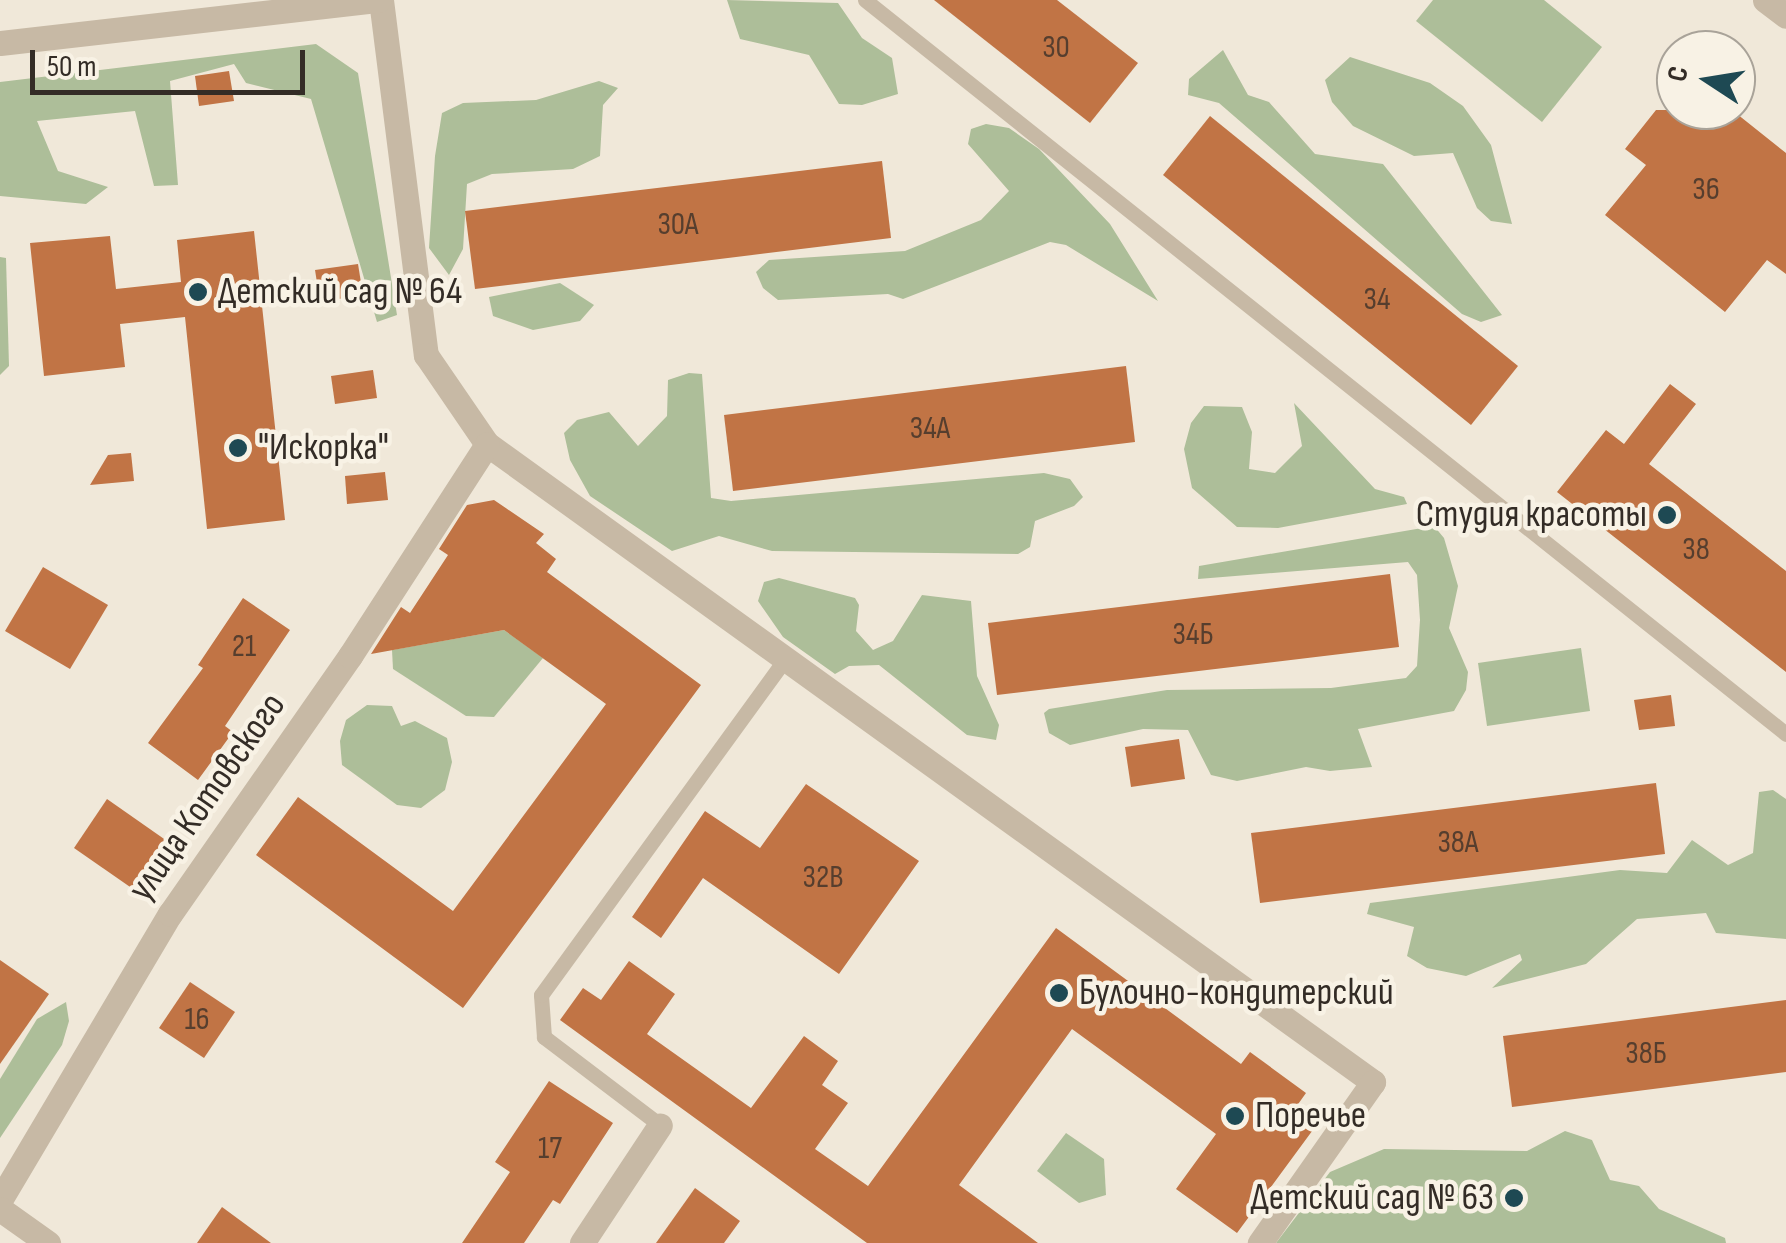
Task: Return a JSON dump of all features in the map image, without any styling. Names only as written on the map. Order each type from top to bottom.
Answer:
[{"type":"street","points":[[0,44],[380,0],[426,355],[487,444],[1373,1082],[1260,1243]]},
{"type":"street","points":[[1766,0],[1786,16]]},
{"type":"street","name":"улица Котовского","points":[[0,1200],[170,914],[350,656],[487,444]]},
{"type":"street","points":[[582,1243],[660,1125]]},
{"type":"street","points":[[0,1209],[48,1243]]},
{"type":"lane","points":[[865,0],[1786,734]]},
{"type":"lane","points":[[660,1125],[544,1038],[542,995],[785,659]]},
{"type":"green space","points":[[727,0],[838,3],[862,38],[892,58],[898,94],[862,105],[839,104],[809,55],[740,39]]},
{"type":"green space","points":[[1433,0],[1544,0],[1602,47],[1542,122],[1416,21]]},
{"type":"green space","points":[[316,44],[358,73],[397,315],[377,322],[311,99],[246,83],[234,64],[170,81],[178,185],[154,186],[135,111],[37,121],[58,171],[108,187],[86,204],[0,196],[0,82]]},
{"type":"green space","points":[[1223,50],[1248,95],[1269,102],[1315,154],[1383,164],[1502,315],[1481,322],[1462,314],[1219,103],[1188,95],[1189,79]]},
{"type":"green space","points":[[1350,57],[1430,83],[1463,106],[1491,145],[1512,224],[1491,221],[1477,208],[1453,153],[1414,156],[1353,126],[1332,102],[1325,80]]},
{"type":"green space","points":[[599,81],[618,88],[603,105],[600,156],[573,169],[492,174],[467,184],[463,249],[449,275],[429,248],[442,113],[463,103],[536,100]]},
{"type":"green space","points":[[986,124],[1009,128],[1039,149],[1110,224],[1158,301],[1066,245],[1050,242],[903,299],[888,294],[778,300],[763,288],[756,272],[769,260],[905,251],[981,220],[1009,191],[968,144],[971,129]]},
{"type":"green space","points":[[0,257],[6,258],[9,366],[0,375]]},
{"type":"green space","points":[[560,283],[594,305],[580,321],[533,330],[493,316],[489,297]]},
{"type":"green space","points":[[689,373],[702,374],[711,498],[731,501],[1044,473],[1070,479],[1083,497],[1074,506],[1035,521],[1030,547],[1018,554],[772,551],[719,536],[672,551],[590,496],[570,460],[564,433],[577,420],[609,412],[638,446],[667,416],[668,380]]},
{"type":"green space","points":[[1294,403],[1375,489],[1404,497],[1407,504],[1278,528],[1237,527],[1192,488],[1184,449],[1191,423],[1204,406],[1242,407],[1252,432],[1249,469],[1275,473],[1302,446]]},
{"type":"green space","points":[[1434,526],[1444,538],[1458,586],[1449,628],[1468,672],[1466,690],[1454,711],[1358,729],[1372,767],[1330,771],[1306,767],[1237,781],[1211,775],[1188,730],[1143,729],[1070,745],[1049,733],[1044,713],[1049,709],[1167,690],[1331,688],[1406,678],[1417,666],[1420,620],[1417,575],[1408,562],[1198,579],[1199,566]]},
{"type":"green space","points":[[779,578],[855,598],[859,605],[856,631],[873,650],[893,641],[922,595],[971,601],[977,676],[999,725],[996,740],[967,735],[879,665],[849,666],[835,674],[783,637],[758,601],[764,582]]},
{"type":"green space","points":[[504,630],[543,658],[494,717],[466,716],[393,669],[392,650]]},
{"type":"green space","points":[[1581,648],[1590,711],[1487,726],[1478,663]]},
{"type":"green space","points":[[367,705],[392,706],[401,726],[415,721],[447,738],[452,762],[445,790],[421,808],[397,805],[342,765],[340,741],[346,720]]},
{"type":"green space","points":[[1773,790],[1786,799],[1786,939],[1716,933],[1706,913],[1637,919],[1586,964],[1492,988],[1522,960],[1520,954],[1466,976],[1427,968],[1407,956],[1414,927],[1367,914],[1370,903],[1620,870],[1667,873],[1692,840],[1728,865],[1753,853],[1759,792]]},
{"type":"green space","points":[[66,1002],[69,1021],[62,1045],[0,1138],[0,1079],[37,1019]]},
{"type":"green space","name":"Детский сад № 63","points":[[1565,1131],[1592,1140],[1610,1180],[1639,1186],[1659,1209],[1725,1238],[1726,1243],[1276,1243],[1330,1172],[1384,1149],[1527,1151]]},
{"type":"green space","points":[[1066,1133],[1104,1159],[1106,1195],[1079,1203],[1037,1171]]},
{"type":"building","points":[[934,0],[1057,0],[1138,63],[1090,123]]},
{"type":"building","points":[[229,71],[234,101],[199,106],[195,76]]},
{"type":"building","points":[[1656,110],[1656,130],[1756,129],[1786,153],[1786,274],[1767,260],[1725,312],[1605,215],[1646,165],[1625,149]]},
{"type":"building","points":[[1210,116],[1518,366],[1471,425],[1163,175]]},
{"type":"building","points":[[882,161],[891,238],[475,289],[465,211]]},
{"type":"building","name":"\"Искорка\"","points":[[254,231],[285,520],[207,529],[185,317],[120,324],[125,367],[44,376],[30,243],[110,236],[116,289],[181,282],[177,240]]},
{"type":"building","points":[[358,264],[363,295],[320,302],[315,270]]},
{"type":"building","points":[[1126,366],[1135,442],[733,491],[724,415]]},
{"type":"building","points":[[373,370],[377,398],[335,404],[331,376]]},
{"type":"building","points":[[1670,384],[1696,404],[1649,464],[1786,571],[1786,672],[1557,492],[1606,430],[1624,444]]},
{"type":"building","points":[[131,453],[134,481],[90,485],[108,455]]},
{"type":"building","points":[[385,472],[388,500],[347,504],[345,476]]},
{"type":"building","points":[[494,500],[544,534],[536,543],[556,559],[547,572],[701,685],[463,1008],[256,855],[298,797],[453,911],[606,704],[504,630],[371,654],[401,607],[410,613],[448,555],[439,549],[467,505]]},
{"type":"building","points":[[43,567],[108,605],[70,669],[5,631]]},
{"type":"building","points":[[1390,574],[1399,647],[997,695],[988,623]]},
{"type":"building","points":[[243,598],[290,630],[225,726],[233,732],[198,780],[148,743],[203,668],[198,665]]},
{"type":"building","points":[[1671,695],[1675,726],[1639,730],[1634,700]]},
{"type":"building","points":[[1179,739],[1185,779],[1131,787],[1125,747]]},
{"type":"building","points":[[1656,783],[1665,854],[1260,903],[1251,833]]},
{"type":"building","points":[[806,784],[919,861],[839,974],[703,878],[661,938],[632,917],[705,811],[760,848]]},
{"type":"building","points":[[107,799],[167,841],[133,889],[74,848]]},
{"type":"building","points":[[1056,928],[1241,1064],[1250,1052],[1306,1093],[1296,1107],[1318,1123],[1237,1233],[1176,1189],[1216,1134],[1072,1029],[959,1185],[1038,1243],[867,1243],[560,1020],[583,988],[601,1000],[629,961],[675,994],[647,1034],[751,1108],[804,1036],[838,1061],[822,1085],[848,1103],[815,1149],[868,1186]]},
{"type":"building","points":[[0,960],[49,994],[0,1064]]},
{"type":"building","points":[[190,982],[235,1012],[204,1058],[159,1028]]},
{"type":"building","points":[[1786,1000],[1786,1072],[1512,1107],[1503,1036]]},
{"type":"building","points":[[549,1081],[613,1123],[560,1204],[553,1200],[524,1243],[462,1243],[510,1172],[495,1162]]},
{"type":"building","points":[[695,1188],[740,1221],[724,1243],[656,1243]]},
{"type":"building","points":[[222,1207],[271,1243],[197,1243]]},
{"type":"place","name":"Детский сад № 64","points":[[198,292]]},
{"type":"place","name":"\"Искорка\"","points":[[238,448]]},
{"type":"place","name":"Студия красоты","points":[[1667,515]]},
{"type":"place","name":"Булочно-кондитерский","points":[[1059,993]]},
{"type":"place","name":"Поречье","points":[[1235,1116]]},
{"type":"place","name":"Детский сад № 63","points":[[1514,1198]]}]
